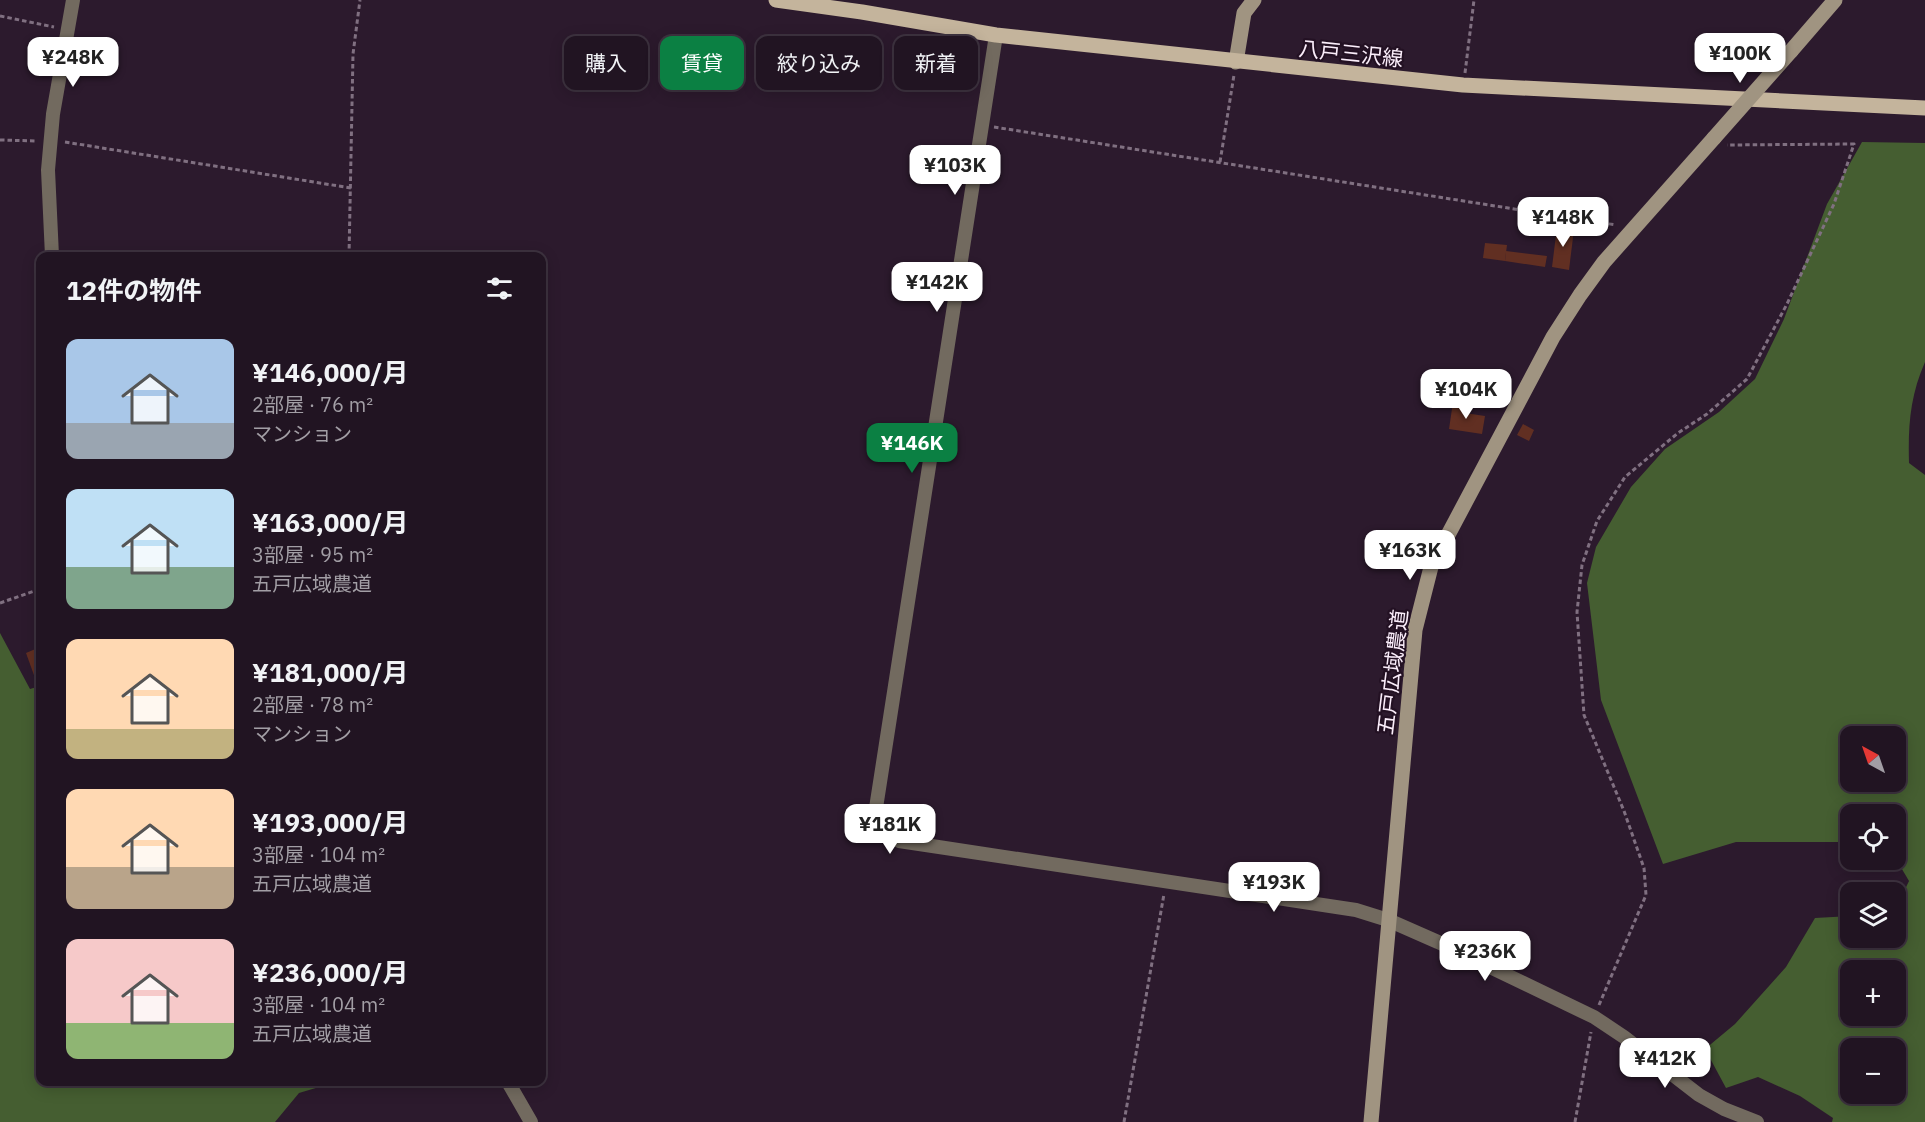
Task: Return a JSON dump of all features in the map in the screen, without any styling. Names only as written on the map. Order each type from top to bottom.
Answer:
[{"type":"main road","name":"八戸三沢線","points":[[776,0],[996,35],[1463,86],[1925,108]]},
{"type":"street","points":[[52,252],[48,208],[52,114],[73,0]]},
{"type":"street","points":[[1236,62],[1244,13],[1254,0]]},
{"type":"street","name":"五戸広域農道","points":[[1371,1122],[1415,630],[1431,567],[1553,337],[1580,295],[1633,228],[1834,0]]},
{"type":"street","points":[[996,35],[876,808],[881,825],[898,841],[1356,910],[1388,920],[1594,1017],[1624,1037],[1699,1095],[1724,1109],[1757,1122]]},
{"type":"street","points":[[510,1086],[531,1122]]},
{"type":"path","points":[[349,252],[353,54],[360,0]]},
{"type":"path","points":[[1463,86],[1474,0]]},
{"type":"path","points":[[0,16],[67,30]]},
{"type":"path","points":[[1220,162],[1236,62]]},
{"type":"path","points":[[982,125],[1633,228]]},
{"type":"path","points":[[0,140],[70,142],[351,188]]},
{"type":"path","points":[[1575,1122],[1594,1017],[1646,895],[1644,868],[1624,811],[1584,715],[1577,612],[1582,565],[1597,521],[1625,477],[1678,433],[1707,414],[1747,379],[1787,304],[1834,204],[1854,144],[1711,142]]},
{"type":"path","points":[[0,603],[36,590]]},
{"type":"path","points":[[1124,1122],[1166,880]]},
{"type":"green space","points":[[1862,142],[1925,143],[1925,362],[1913,399],[1909,463],[1925,475],[1925,1122],[1832,1122],[1833,1118],[1800,1096],[1758,1077],[1726,1088],[1705,1049],[1735,1024],[1786,967],[1815,918],[1840,917],[1840,948],[1906,948],[1906,887],[1909,881],[1902,870],[1906,870],[1906,804],[1840,804],[1840,842],[1736,842],[1663,864],[1601,700],[1587,583],[1596,547],[1631,487],[1665,449],[1719,412],[1755,379],[1784,319],[1827,204]]},
{"type":"green space","points":[[0,633],[30,689],[36,687],[36,1086],[323,1086],[299,1093],[275,1122],[0,1122]]},
{"type":"building","points":[[1557,227],[1574,229],[1569,270],[1552,267]]},
{"type":"building","points":[[1485,243],[1507,245],[1505,261],[1483,258]]},
{"type":"building","points":[[1506,251],[1547,256],[1545,267],[1505,261]]},
{"type":"building","points":[[1453,402],[1466,404],[1465,413],[1485,416],[1482,434],[1449,429]]},
{"type":"building","points":[[1523,424],[1534,430],[1529,441],[1517,435]]},
{"type":"building","points":[[36,649],[36,681],[26,653]]}]
